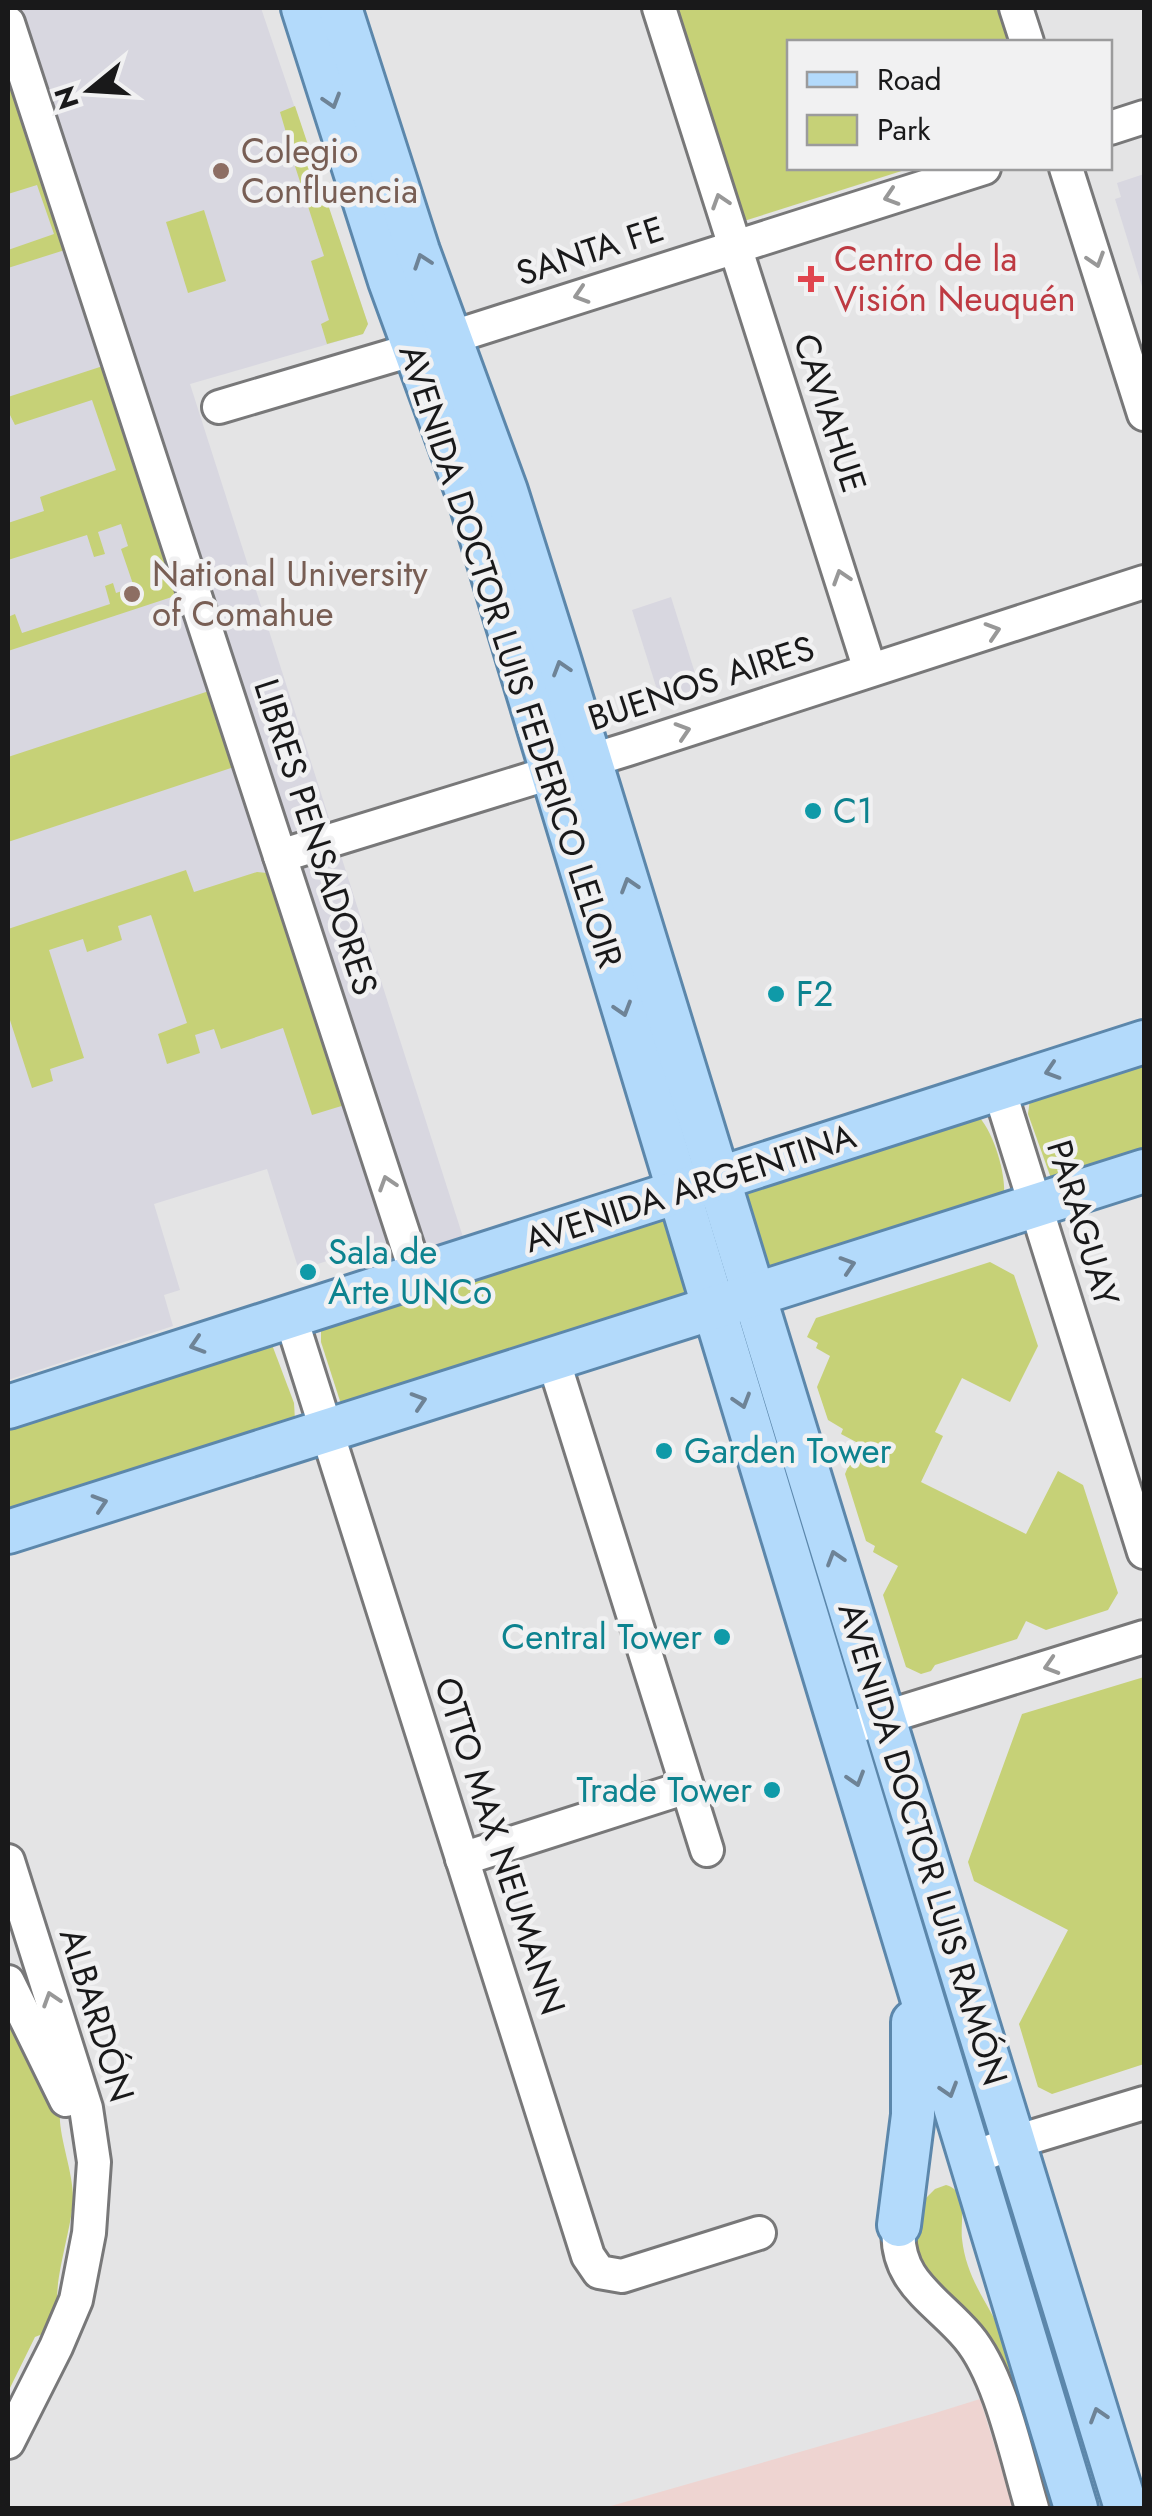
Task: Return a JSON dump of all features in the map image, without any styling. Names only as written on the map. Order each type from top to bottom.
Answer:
[{"type":"main road","name":"AVENIDA DOCTOR LUIS FEDERICO LELOIR","points":[[304,8],[378,245],[506,491],[571,767],[679,1192]]},
{"type":"main road","name":"AVENIDA DOCTOR LUIS FEDERICO LELOIR","points":[[340,8],[404,206],[432,343]]},
{"type":"main road","name":"AVENIDA DOCTOR LUIS FEDERICO LELOIR","points":[[571,767],[720,1178]]},
{"type":"main road","name":"AVENIDA ARGENTINA","points":[[8,1407],[1144,1042]]},
{"type":"main road","points":[[8,1532],[1144,1171]]},
{"type":"main road","name":"AVENIDA DOCTOR LUIS RAMÓN","points":[[720,1178],[1126,2508]]},
{"type":"main road","name":"AVENIDA DOCTOR LUIS RAMÓN","points":[[679,1192],[1076,2508]]},
{"type":"main road","points":[[899,2225],[914,2083],[913,2015],[904,1936]]},
{"type":"main road","points":[[899,2225],[920,2187],[942,2171],[970,2159]]},
{"type":"street","name":"CAVIAHUE","points":[[659,8],[870,670]]},
{"type":"street","points":[[1016,8],[1026,40]]},
{"type":"street","name":"LIBRES PENSADORES","points":[[8,24],[418,1276]]},
{"type":"street","points":[[1112,127],[1144,117]]},
{"type":"street","name":"SANTA FE","points":[[219,408],[978,170]]},
{"type":"street","points":[[1067,170],[1144,414]]},
{"type":"street","name":"BUENOS AIRES","points":[[280,856],[571,767],[1144,582]]},
{"type":"street","name":"PARAGUAY","points":[[999,1088],[1144,1552]]},
{"type":"street","name":"OTTO MAX NEUMANN","points":[[290,1315],[588,2256],[599,2272],[637,2273],[759,2234]]},
{"type":"street","points":[[553,1359],[706,1850]]},
{"type":"street","points":[[841,1731],[1144,1637]]},
{"type":"street","points":[[462,1858],[687,1787]]},
{"type":"street","name":"ALBARDÓN","points":[[8,1862],[86,2108],[93,2148],[87,2250],[76,2300],[8,2442]]},
{"type":"street","name":"ALBARDÓN","points":[[8,1982],[71,2111],[86,2156],[92,2195]]},
{"type":"street","points":[[970,2159],[1144,2103]]},
{"type":"street","points":[[899,2225],[901,2258],[912,2282],[956,2324],[982,2356],[1032,2508]]},
{"type":"shaded area","name":"National University of Comahue","points":[[8,8],[261,8],[368,324],[363,334],[190,384],[463,1237],[361,1270],[354,1252],[315,1265],[318,1275],[302,1280],[267,1169],[154,1204],[180,1290],[164,1295],[173,1326],[8,1380]]},
{"type":"shaded area","points":[[1144,174],[1144,293],[1115,199],[1121,197],[1117,183]]},
{"type":"shaded area","points":[[671,597],[700,689],[673,697],[659,696],[632,610]]},
{"type":"shaded area","points":[[980,2399],[1014,2508],[604,2508],[932,2414]]},
{"type":"green space","points":[[676,8],[998,8],[1009,40],[787,40],[787,170],[905,170],[744,221]]},
{"type":"green space","points":[[8,64],[68,249],[8,268],[8,250],[54,234],[37,185],[8,194]]},
{"type":"green space","points":[[295,106],[368,324],[363,334],[327,344],[321,324],[329,320],[311,261],[324,256],[293,160],[302,157],[299,144],[290,146],[280,112]]},
{"type":"green space","points":[[204,210],[226,281],[188,293],[166,222]]},
{"type":"green space","points":[[106,365],[181,594],[8,651],[8,617],[15,614],[22,633],[110,604],[105,586],[113,583],[116,593],[134,587],[121,549],[128,546],[121,524],[98,532],[105,554],[94,557],[87,535],[8,560],[8,523],[44,511],[40,497],[116,470],[92,400],[15,425],[8,411],[8,397]]},
{"type":"green space","points":[[212,690],[237,766],[8,842],[8,757]]},
{"type":"green space","points":[[186,870],[194,892],[257,872],[274,879],[348,1104],[312,1115],[283,1028],[221,1049],[214,1029],[195,1035],[200,1053],[167,1064],[158,1034],[187,1023],[151,915],[118,926],[122,940],[87,952],[83,939],[49,950],[84,1058],[50,1069],[53,1081],[32,1088],[8,1014],[8,929]]},
{"type":"green space","points":[[1144,1058],[1144,1160],[1052,1181],[1028,1114],[1030,1099]]},
{"type":"green space","points":[[976,1114],[997,1152],[1004,1196],[772,1269],[766,1265],[744,1195],[747,1190]]},
{"type":"green space","points":[[663,1214],[695,1297],[343,1405],[340,1401],[321,1342],[321,1327]]},
{"type":"green space","points":[[990,1262],[1014,1275],[1038,1346],[1010,1402],[962,1378],[935,1432],[943,1436],[921,1482],[1026,1534],[1058,1471],[1083,1485],[1118,1593],[1108,1610],[1046,1630],[1026,1621],[1017,1639],[935,1665],[921,1674],[906,1667],[883,1595],[898,1566],[873,1552],[875,1546],[866,1541],[845,1474],[858,1443],[841,1434],[843,1429],[828,1420],[817,1387],[830,1356],[807,1337],[816,1318]]},
{"type":"green space","points":[[271,1342],[294,1403],[295,1420],[8,1522],[8,1421]]},
{"type":"green space","points":[[1144,1677],[1144,2064],[1052,2094],[1038,2087],[1019,2024],[1068,1930],[974,1881],[968,1862],[1022,1714]]},
{"type":"green space","points":[[8,2020],[38,2079],[61,2106],[60,2126],[73,2200],[58,2287],[59,2309],[50,2331],[35,2337],[8,2392]]},
{"type":"green space","points":[[946,2185],[961,2200],[962,2239],[969,2269],[1015,2365],[1058,2508],[1045,2508],[929,2283],[912,2241],[923,2201]]},
{"type":"place","name":"Colegio Confluencia","points":[[221,171]]},
{"type":"place","name":"Centro de la Visión Neuquén","points":[[811,279]]},
{"type":"place","name":"National University of Comahue","points":[[132,594]]},
{"type":"place","name":"C1","points":[[813,811]]},
{"type":"place","name":"F2","points":[[776,994]]},
{"type":"place","name":"Sala de Arte UNCo","points":[[308,1272]]},
{"type":"place","name":"Garden Tower","points":[[664,1451]]},
{"type":"place","name":"Central Tower","points":[[722,1637]]},
{"type":"place","name":"Trade Tower","points":[[772,1790]]}]
